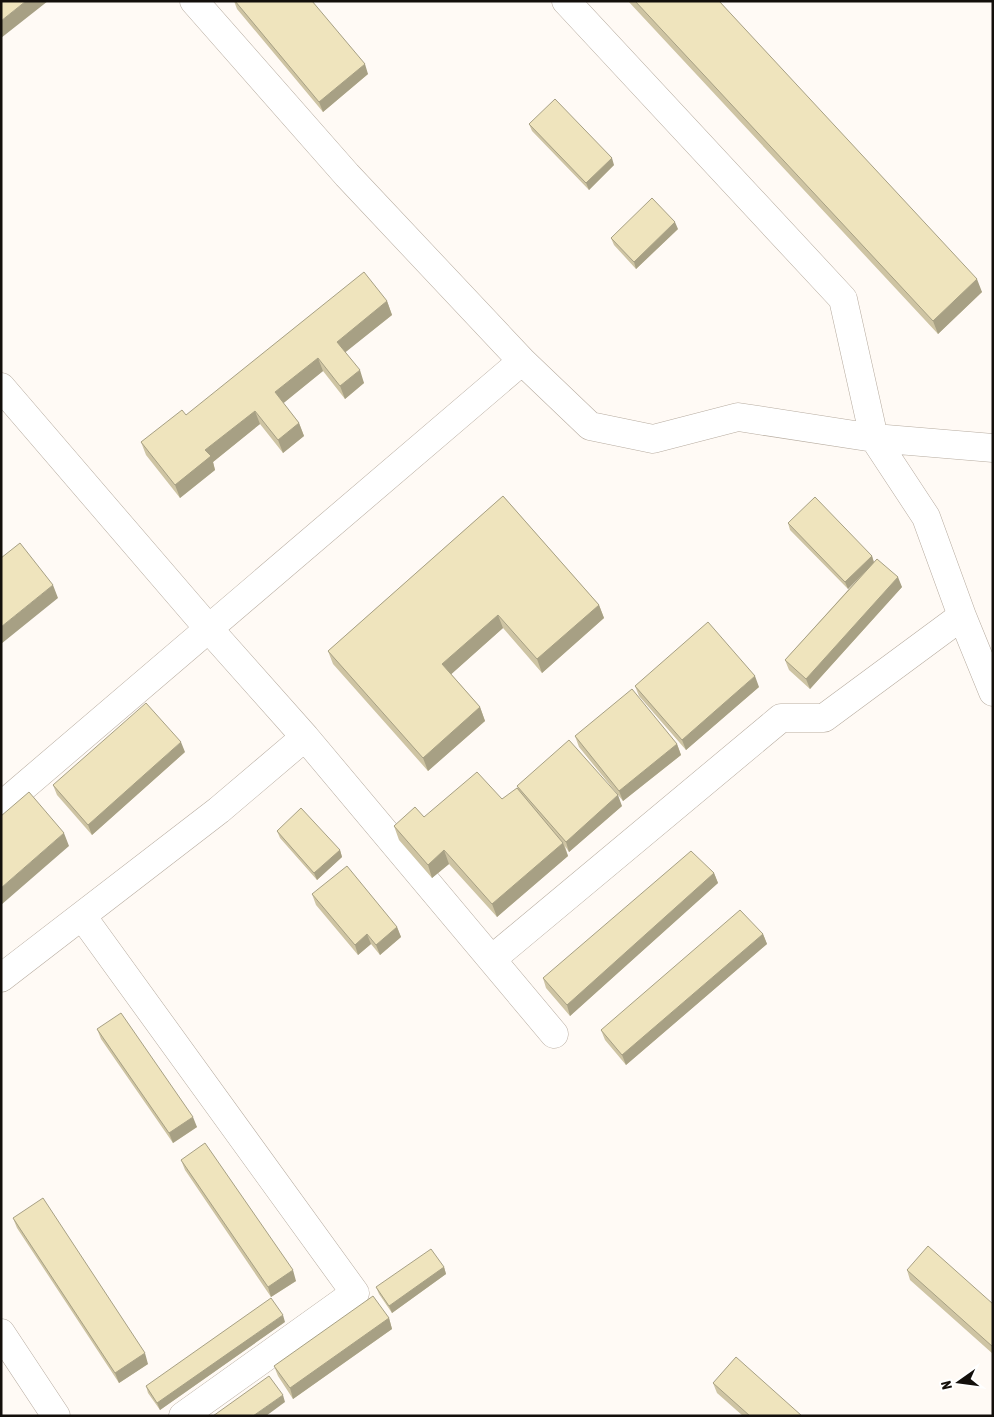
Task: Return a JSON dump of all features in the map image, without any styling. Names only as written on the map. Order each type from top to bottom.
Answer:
[{"type":"lane","points":[[194,1],[347,175],[522,361],[590,426],[653,438],[738,417],[874,438],[993,448]]},
{"type":"lane","points":[[566,1],[843,298],[874,438],[926,517],[962,616],[993,692]]},
{"type":"lane","points":[[1,806],[522,361]]},
{"type":"lane","points":[[1,387],[305,738],[554,1034]]},
{"type":"lane","points":[[492,959],[781,718],[824,718],[962,616]]},
{"type":"lane","points":[[1,978],[219,810],[305,738]]},
{"type":"lane","points":[[82,916],[355,1293],[183,1416]]},
{"type":"lane","points":[[1,1333],[56,1416]]},
{"type":"building","points":[[1,1],[26,1],[1,21]]},
{"type":"building","points":[[235,1],[312,1],[365,64],[319,102]]},
{"type":"building","points":[[635,1],[719,1],[977,279],[933,321]]},
{"type":"building","points":[[555,99],[612,158],[586,183],[529,124]]},
{"type":"building","points":[[652,198],[675,222],[634,262],[611,238]]},
{"type":"building","points":[[364,272],[387,301],[337,342],[360,370],[340,386],[318,358],[275,392],[299,423],[278,440],[255,411],[205,450],[211,456],[175,485],[141,442],[182,410],[186,415]]},
{"type":"building","points":[[503,496],[599,605],[537,659],[498,615],[442,664],[480,707],[423,758],[328,651]]},
{"type":"building","points":[[815,497],[872,556],[845,582],[788,523]]},
{"type":"building","points":[[20,543],[53,585],[1,627],[1,558]]},
{"type":"building","points":[[877,559],[898,577],[806,679],[785,660]]},
{"type":"building","points":[[708,622],[755,676],[682,740],[635,686]]},
{"type":"building","points":[[632,689],[677,744],[619,791],[575,736]]},
{"type":"building","points":[[146,703],[181,742],[88,825],[53,785]]},
{"type":"building","points":[[569,740],[618,795],[566,842],[517,786]]},
{"type":"building","points":[[477,772],[502,799],[517,788],[563,843],[492,904],[444,850],[428,865],[394,826],[415,807],[424,817]]},
{"type":"building","points":[[29,792],[64,833],[1,888],[1,816]]},
{"type":"building","points":[[301,808],[340,850],[314,873],[277,831]]},
{"type":"building","points":[[691,851],[714,873],[567,1005],[543,978]]},
{"type":"building","points":[[347,866],[397,927],[376,945],[367,934],[355,945],[312,894]]},
{"type":"building","points":[[740,910],[763,934],[622,1055],[601,1030]]},
{"type":"building","points":[[121,1013],[193,1117],[169,1133],[97,1029]]},
{"type":"building","points":[[205,1143],[293,1270],[268,1287],[181,1160]]},
{"type":"building","points":[[43,1198],[145,1353],[115,1373],[13,1218]]},
{"type":"building","points":[[928,1246],[993,1304],[993,1347],[907,1270]]},
{"type":"building","points":[[431,1249],[444,1267],[389,1306],[376,1287]]},
{"type":"building","points":[[373,1296],[389,1318],[290,1388],[274,1366]]},
{"type":"building","points":[[271,1298],[283,1315],[157,1403],[146,1386]]},
{"type":"building","points":[[736,1357],[802,1416],[750,1416],[713,1383]]},
{"type":"building","points":[[269,1376],[283,1395],[253,1416],[213,1416]]}]
